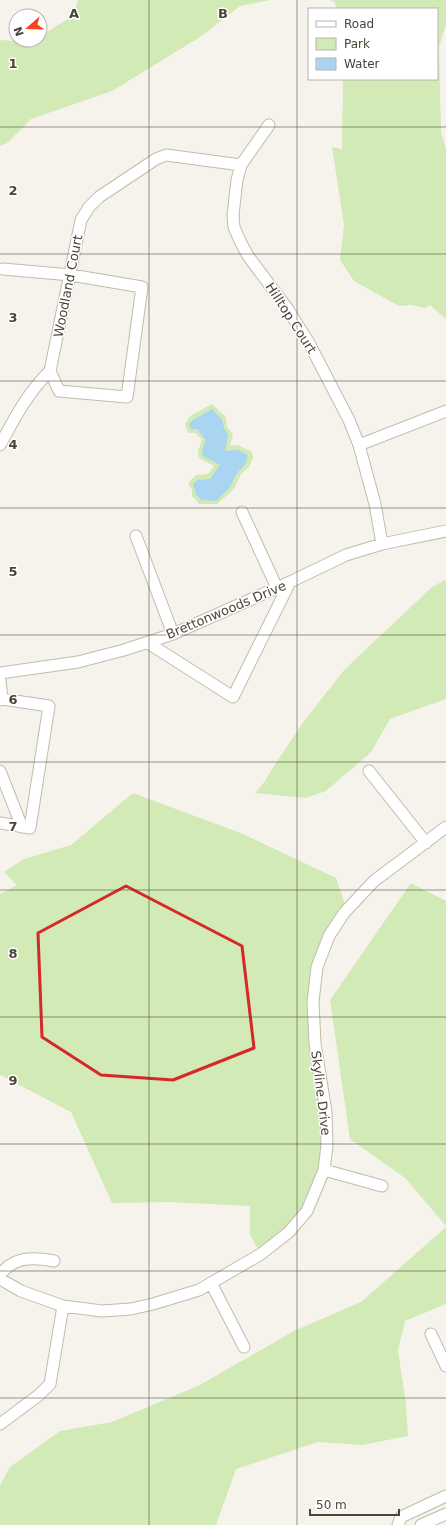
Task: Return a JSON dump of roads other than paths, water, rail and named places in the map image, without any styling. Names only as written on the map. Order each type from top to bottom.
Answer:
[{"type":"street","points":[[241,165],[269,125]]},
{"type":"street","name":"Woodland Court","points":[[50,371],[81,220],[89,207],[99,197],[156,159],[166,155],[241,165]]},
{"type":"street","name":"Hilltop Court","points":[[241,165],[237,180],[233,215],[234,227],[248,256],[287,308],[310,343],[349,420],[359,445],[375,504],[382,544]]},
{"type":"street","points":[[0,445],[18,411],[39,381],[50,371],[59,391],[127,397],[142,287],[70,275],[3,269]]},
{"type":"street","points":[[359,445],[446,411]]},
{"type":"street","points":[[242,512],[277,588]]},
{"type":"street","name":"Brettonwoods Drive","points":[[0,673],[78,662],[148,643],[173,634],[277,588],[346,555],[382,544],[446,531]]},
{"type":"street","points":[[136,536],[173,634]]},
{"type":"street","points":[[148,643],[233,697],[290,582]]},
{"type":"street","points":[[0,680],[1,700],[49,706],[30,828],[0,823]]},
{"type":"street","points":[[0,771],[22,827]]},
{"type":"street","points":[[369,771],[426,843]]},
{"type":"street","name":"Skyline Drive","points":[[0,1279],[21,1291],[63,1306],[102,1311],[131,1309],[199,1290],[262,1254],[289,1232],[306,1211],[324,1170],[327,1146],[326,1112],[315,1043],[313,1002],[317,967],[329,936],[344,913],[374,881],[446,827]]},
{"type":"street","points":[[324,1170],[382,1186]]},
{"type":"street","points":[[0,1276],[6,1268],[13,1263],[36,1258],[54,1262]]},
{"type":"street","points":[[211,1283],[244,1347]]},
{"type":"street","points":[[0,1424],[39,1395],[50,1384],[63,1306]]},
{"type":"street","points":[[431,1334],[446,1366]]},
{"type":"street","points":[[398,1525],[401,1518],[446,1496]]},
{"type":"street","points":[[421,1525],[446,1514]]},
{"type":"water","points":[[212,409],[222,419],[224,428],[228,435],[225,451],[237,450],[248,455],[245,465],[237,473],[230,487],[216,501],[201,500],[196,494],[193,484],[198,480],[210,479],[220,465],[203,456],[202,451],[206,440],[197,429],[191,429],[189,424]]}]
